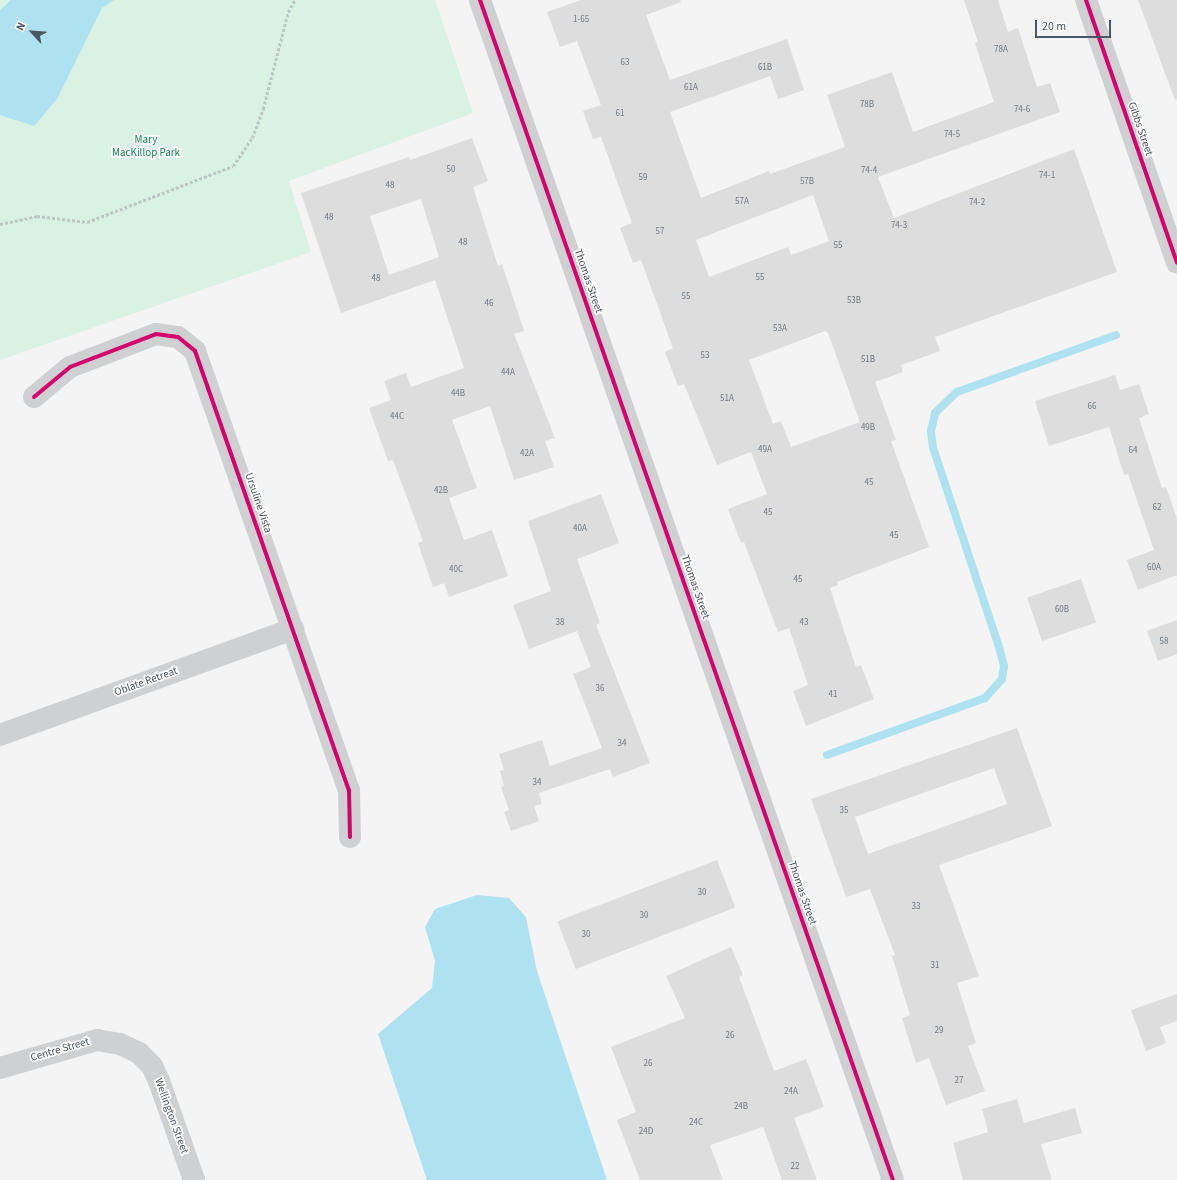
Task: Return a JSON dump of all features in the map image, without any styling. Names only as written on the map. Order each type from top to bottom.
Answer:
[{"type":"street","name":"Thomas Street","points":[[480,0],[893,1180]]},
{"type":"street","name":"Gibbs Street","points":[[1086,0],[1177,264]]},
{"type":"street","name":"Ursuline Vista","points":[[34,397],[70,367],[156,334],[178,336],[195,351],[349,790],[350,837]]},
{"type":"street","name":"Oblate Retreat","points":[[0,735],[293,629]]},
{"type":"street","name":"Centre Street","points":[[0,1068],[96,1040],[120,1044]]},
{"type":"street","name":"Wellington Street","points":[[120,1044],[139,1053],[152,1066],[194,1180]]},
{"type":"path","points":[[0,224],[37,216],[87,222],[233,166],[252,138],[261,117],[288,12],[295,0]]},
{"type":"green space","name":"Mary MacKillop Park","points":[[0,0],[435,0],[473,113],[289,181],[311,252],[0,360]]},
{"type":"water","points":[[11,0],[114,0],[102,8],[57,99],[34,126],[0,115],[0,10]]},
{"type":"water","points":[[477,895],[509,898],[526,917],[537,971],[607,1180],[427,1180],[378,1034],[432,988],[435,961],[425,927],[435,909]]},
{"type":"building","points":[[581,0],[680,0],[681,2],[646,15],[670,80],[787,39],[804,90],[778,99],[770,76],[670,112],[701,198],[769,171],[770,174],[845,147],[827,95],[892,72],[913,132],[994,102],[975,43],[978,42],[964,0],[998,0],[1008,32],[1018,28],[1037,87],[1050,83],[1060,112],[878,177],[894,218],[1074,149],[1117,272],[935,337],[940,351],[901,365],[903,372],[875,382],[896,440],[891,441],[929,547],[837,582],[838,585],[830,588],[856,667],[861,665],[874,699],[806,726],[793,691],[808,685],[789,628],[778,632],[744,542],[741,543],[728,509],[767,494],[751,452],[717,465],[684,384],[678,386],[665,352],[673,348],[641,260],[633,263],[620,228],[632,223],[601,137],[593,139],[583,111],[601,105],[577,41],[560,47],[547,12]],"holes":[[[813,195],[829,241],[791,255],[788,247],[709,277],[696,240]],[[825,331],[828,333],[860,422],[791,447],[781,421],[773,424],[749,360]]]},
{"type":"building","points":[[1138,0],[1177,0],[1177,100],[1175,100]]},
{"type":"building","points":[[472,138],[488,181],[473,187],[498,266],[502,264],[524,331],[514,334],[555,438],[545,441],[554,467],[514,480],[490,406],[452,420],[477,488],[449,498],[464,540],[492,530],[508,576],[449,597],[444,583],[433,587],[418,543],[423,541],[393,460],[388,461],[369,408],[391,400],[384,381],[406,373],[411,387],[464,368],[435,280],[341,313],[301,193],[409,157],[410,160]],"holes":[[[421,199],[439,257],[389,275],[370,216]]]},
{"type":"building","points":[[1115,375],[1120,390],[1139,384],[1149,414],[1139,418],[1162,488],[1166,487],[1177,519],[1177,575],[1138,590],[1127,560],[1154,550],[1128,474],[1124,475],[1109,427],[1049,446],[1035,401]]},
{"type":"building","points":[[601,494],[619,543],[577,559],[600,623],[596,625],[650,763],[613,777],[610,769],[539,793],[542,804],[534,806],[539,821],[511,831],[504,812],[509,810],[501,787],[504,786],[500,771],[504,770],[499,754],[542,740],[550,766],[602,748],[573,674],[591,667],[577,631],[529,649],[513,605],[551,591],[528,521]]},
{"type":"building","points":[[1081,579],[1096,622],[1042,641],[1027,598]]},
{"type":"building","points":[[1177,620],[1177,654],[1158,661],[1147,631]]},
{"type":"building","points":[[1017,728],[1052,826],[939,865],[979,976],[957,983],[976,1043],[968,1046],[985,1091],[946,1105],[929,1058],[916,1063],[902,1018],[910,1015],[892,956],[895,955],[870,889],[846,897],[811,799]],"holes":[[[994,768],[1007,804],[868,854],[855,817]]]},
{"type":"building","points":[[717,860],[735,908],[576,969],[557,921]]},
{"type":"building","points":[[731,947],[743,975],[739,977],[774,1071],[806,1059],[824,1107],[794,1118],[817,1180],[782,1180],[763,1127],[710,1145],[723,1180],[640,1180],[617,1120],[636,1112],[611,1047],[685,1018],[666,976]]},
{"type":"building","points":[[1177,994],[1177,1021],[1160,1027],[1166,1043],[1146,1051],[1131,1010]]},
{"type":"building","points":[[1017,1099],[1024,1123],[1075,1108],[1082,1133],[1041,1144],[1052,1180],[963,1180],[953,1143],[988,1132],[982,1109]]},
{"type":"waterway","points":[[827,755],[985,698],[1002,679],[1004,666],[998,644],[933,448],[931,431],[935,413],[957,392],[1116,335]]},
{"type":"cycle path","points":[[480,0],[893,1180]]},
{"type":"cycle path","points":[[1086,0],[1177,263]]},
{"type":"cycle path","points":[[34,397],[70,367],[156,334],[178,337],[195,351],[349,790],[350,837]]}]
